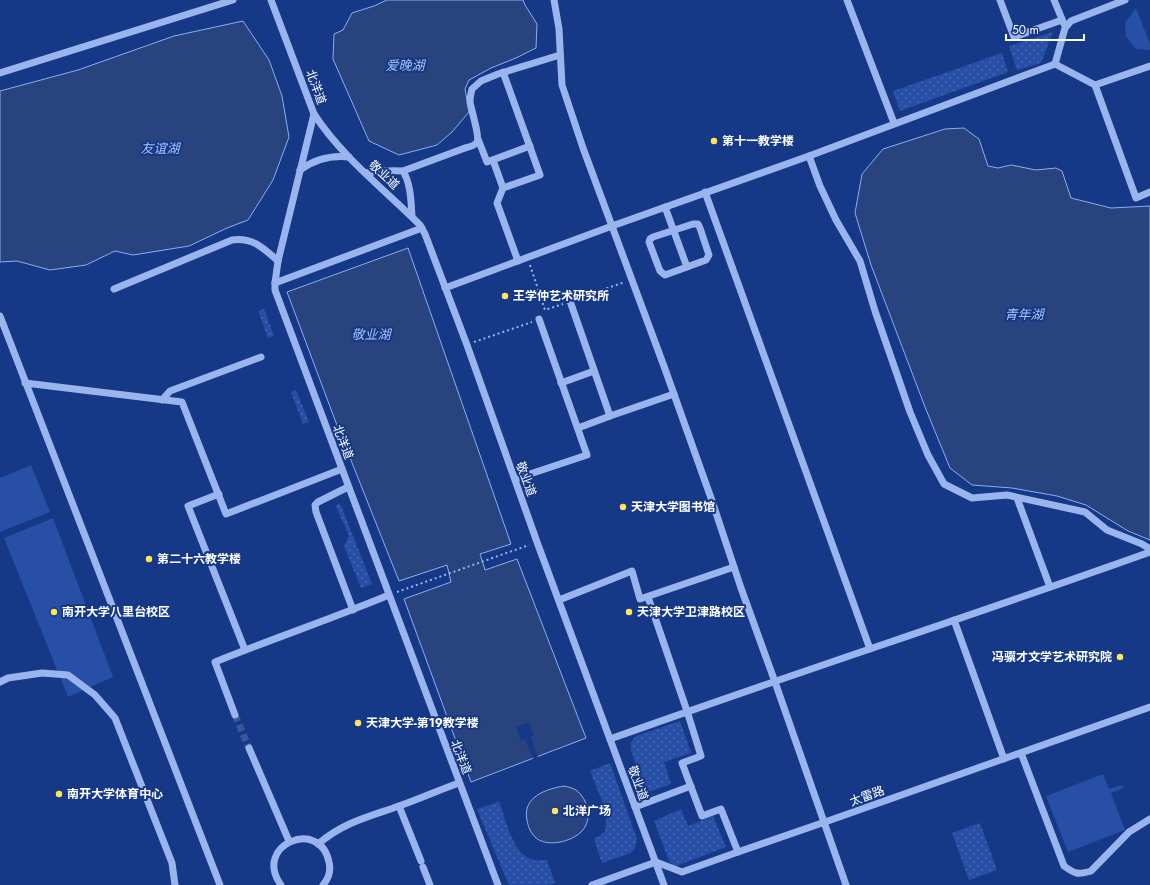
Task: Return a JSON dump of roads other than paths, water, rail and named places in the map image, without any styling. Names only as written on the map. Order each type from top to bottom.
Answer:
[{"type":"street","points":[[0,73],[233,0]]},
{"type":"street","name":"北洋道","points":[[271,0],[314,114],[278,261],[275,290],[498,885]]},
{"type":"street","points":[[554,0],[559,29],[562,85],[583,148],[711,498],[734,568],[846,885]]},
{"type":"street","points":[[847,0],[894,124]]},
{"type":"street","points":[[1000,0],[1014,37],[1062,20]]},
{"type":"street","points":[[1054,0],[1065,28]]},
{"type":"street","points":[[1055,64],[1065,28],[1072,21],[1125,0]]},
{"type":"street","points":[[530,146],[487,162],[478,139],[470,100],[472,89],[481,81],[503,72],[560,55]]},
{"type":"street","points":[[445,288],[705,192],[809,156],[1055,64],[1094,85],[1136,198],[1150,192]]},
{"type":"street","points":[[1094,85],[1150,66]]},
{"type":"street","points":[[503,72],[540,175],[503,188]]},
{"type":"street","name":"敬业道","points":[[314,114],[332,139],[349,157],[412,216],[422,228],[467,345],[558,600],[664,885]]},
{"type":"street","points":[[366,173],[380,170],[403,171],[475,144],[478,139]]},
{"type":"street","points":[[300,170],[313,161],[334,156],[349,157]]},
{"type":"street","points":[[809,156],[820,186],[836,220],[860,261],[875,311],[910,412],[928,455],[944,484],[972,498],[1007,496],[1085,512],[1107,530],[1142,544],[1150,549]]},
{"type":"street","points":[[492,160],[503,188],[497,203],[518,261]]},
{"type":"street","points":[[403,171],[410,191],[412,216]]},
{"type":"street","points":[[705,192],[870,649]]},
{"type":"street","points":[[665,207],[687,267]]},
{"type":"street","points":[[693,224],[698,224],[709,255],[706,260],[687,267],[665,275],[660,272],[649,242],[650,239],[693,224]]},
{"type":"street","points":[[275,283],[422,228]]},
{"type":"street","points":[[114,289],[232,240],[252,241],[278,261]]},
{"type":"street","points":[[570,301],[610,416]]},
{"type":"street","points":[[0,316],[220,885]]},
{"type":"street","points":[[515,480],[587,455],[538,320]]},
{"type":"street","points":[[162,400],[170,392],[262,357]]},
{"type":"street","points":[[562,383],[594,371]]},
{"type":"street","points":[[25,383],[182,402],[226,514],[342,469]]},
{"type":"street","points":[[578,428],[674,394]]},
{"type":"street","points":[[348,487],[315,505],[316,512],[353,610]]},
{"type":"street","points":[[219,494],[188,506],[245,650]]},
{"type":"street","points":[[1017,498],[1050,587]]},
{"type":"street","points":[[610,739],[687,711],[1150,552]]},
{"type":"street","points":[[558,600],[632,572],[640,599],[734,568]]},
{"type":"street","points":[[235,715],[215,662],[389,595]]},
{"type":"street","points":[[648,597],[701,756],[682,763],[702,816],[722,809],[738,852]]},
{"type":"street","points":[[954,620],[1004,759]]},
{"type":"street","points":[[0,682],[8,678],[42,673],[68,674],[95,694],[115,718],[172,864],[175,885]]},
{"type":"street","name":"太雷路","points":[[656,862],[682,872],[1150,707]]},
{"type":"street","points":[[249,748],[289,841]]},
{"type":"street","points":[[1021,753],[1064,866],[1074,873],[1091,871],[1129,832],[1150,819]]},
{"type":"street","points":[[318,844],[329,835],[350,823],[459,783]]},
{"type":"street","points":[[635,807],[691,786]]},
{"type":"street","points":[[399,806],[430,885]]},
{"type":"street","points":[[281,885],[274,871],[274,862],[277,854],[282,846],[289,841],[299,838],[309,839],[318,844],[328,857],[330,873],[323,885]]},
{"type":"street","points":[[592,885],[656,862]]},
{"type":"water","name":"爱晚湖","points":[[387,0],[523,0],[537,24],[536,48],[491,68],[469,80],[465,89],[469,112],[452,132],[437,145],[399,155],[369,141],[333,59],[334,34],[343,30],[352,13]]},
{"type":"water","name":"友谊湖","points":[[243,21],[269,60],[282,96],[289,137],[273,180],[248,220],[189,246],[133,255],[115,251],[86,265],[50,270],[17,261],[0,262],[0,91],[78,70],[174,36]]},
{"type":"water","name":"青年湖","points":[[964,128],[979,139],[988,166],[998,168],[1011,165],[1036,170],[1056,168],[1062,171],[1071,198],[1111,208],[1150,206],[1150,540],[1128,531],[1086,505],[1057,496],[1012,488],[972,485],[950,468],[871,265],[855,213],[862,174],[883,149],[945,129]]},
{"type":"water","name":"敬业湖","points":[[408,248],[511,544],[480,554],[485,570],[517,559],[586,738],[471,782],[404,599],[451,582],[447,565],[399,581],[335,420],[287,292]]},
{"type":"water","points":[[564,786],[576,790],[584,799],[588,809],[585,826],[578,835],[566,841],[552,843],[540,840],[533,835],[529,827],[526,812],[528,805],[543,792]]},
{"type":"tunnel","points":[[235,715],[249,748]]},
{"type":"place","name":"第十一教学楼","points":[[714,141]]},
{"type":"place","name":"王学仲艺术研究所","points":[[505,296]]},
{"type":"place","name":"天津大学图书馆","points":[[623,507]]},
{"type":"place","name":"第二十六教学楼","points":[[149,559]]},
{"type":"place","name":"南开大学八里台校区","points":[[54,612]]},
{"type":"place","name":"天津大学卫津路校区","points":[[629,612]]},
{"type":"place","name":"冯骥才文学艺术研究院","points":[[1120,657]]},
{"type":"place","name":"天津大学-第19教学楼","points":[[358,723]]},
{"type":"place","name":"南开大学体育中心","points":[[59,794]]},
{"type":"place","name":"北洋广场","points":[[555,811]]}]
